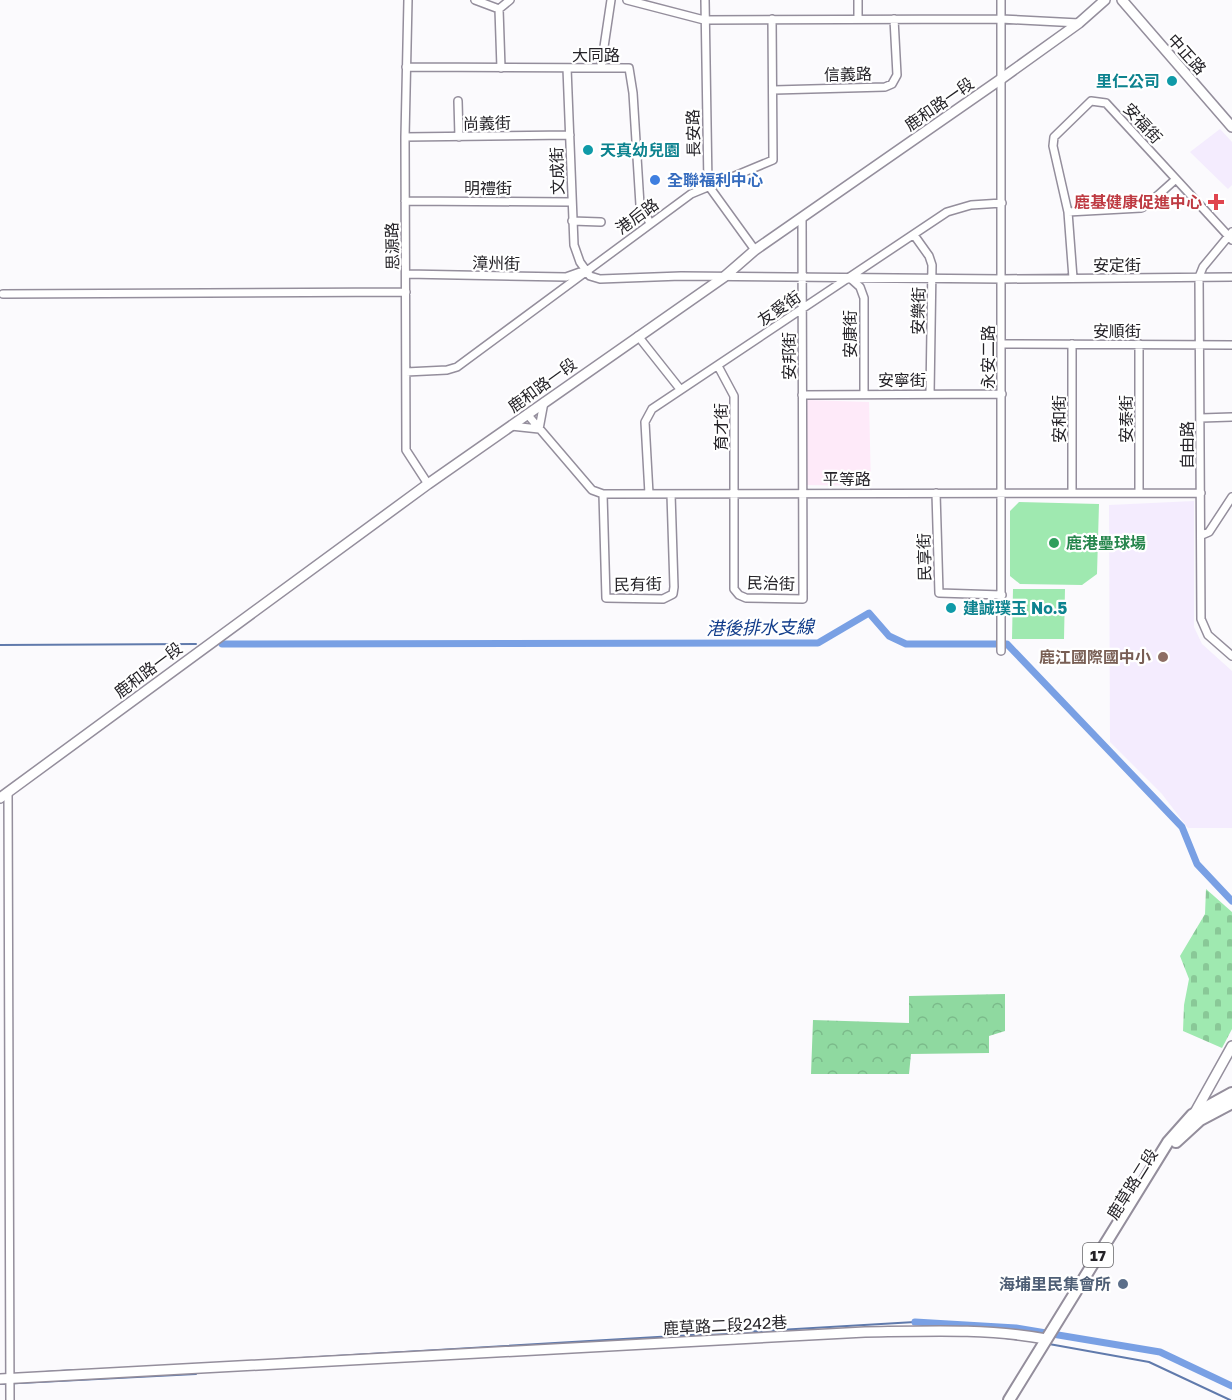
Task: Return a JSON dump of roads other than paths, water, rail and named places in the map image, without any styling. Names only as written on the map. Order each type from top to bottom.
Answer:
[{"type":"main road","name":"鹿和路一段","points":[[4,795],[428,484],[724,277],[755,250],[1001,79],[1079,23],[1105,0]]},
{"type":"main road","name":"中正路","points":[[1122,0],[1232,127]]},
{"type":"main road","name":"鹿草路二段","points":[[1017,1400],[1174,1145],[1196,1118],[1232,1046]]},
{"type":"main road","name":"17","points":[[1196,1118],[1232,1093]]},
{"type":"main road","name":"17","points":[[1196,1118],[1232,1103]]},
{"type":"main road","name":"鹿草路二段","points":[[1009,1400],[1168,1142],[1196,1118]]},
{"type":"main road","name":"鹿草路二段242巷","points":[[6,1382],[949,1329],[1046,1339]]},
{"type":"street","name":"思源路","points":[[408,0],[405,137],[406,450],[428,484]]},
{"type":"street","points":[[475,0],[499,9]]},
{"type":"street","points":[[499,9],[510,0]]},
{"type":"street","points":[[601,67],[611,0]]},
{"type":"street","points":[[627,0],[704,20],[1000,19],[1079,23]]},
{"type":"street","name":"長安路","points":[[705,0],[708,185]]},
{"type":"street","points":[[858,0],[858,19]]},
{"type":"street","name":"永安二路","points":[[1001,0],[1001,651]]},
{"type":"street","points":[[499,9],[501,68]]},
{"type":"street","name":"港后路","points":[[406,372],[447,370],[457,367],[650,223],[708,185],[773,160],[772,19]]},
{"type":"street","name":"信義路","points":[[774,90],[885,87],[892,84],[897,75],[894,19]]},
{"type":"street","name":"大同路","points":[[406,67],[628,69],[631,75],[640,205],[650,223]]},
{"type":"street","name":"文成街","points":[[567,68],[574,245],[585,271]]},
{"type":"street","points":[[458,101],[459,137]]},
{"type":"street","name":"安福街","points":[[1073,278],[1068,212],[1053,146],[1054,137],[1091,101],[1106,103],[1231,236]]},
{"type":"street","name":"尚義街","points":[[405,137],[570,135]]},
{"type":"street","points":[[1068,212],[1141,208],[1147,206],[1176,179]]},
{"type":"street","points":[[708,185],[755,250]]},
{"type":"street","name":"明禮街","points":[[405,201],[571,202]]},
{"type":"street","name":"友愛街","points":[[649,494],[646,416],[680,389],[957,208],[1002,203]]},
{"type":"street","name":"安邦街","points":[[802,219],[802,492]]},
{"type":"street","points":[[572,221],[601,222]]},
{"type":"street","name":"安樂街","points":[[914,235],[929,256],[932,279],[930,394]]},
{"type":"street","points":[[1199,277],[1203,267],[1231,236]]},
{"type":"street","name":"漳州街","points":[[406,274],[566,276],[585,271]]},
{"type":"street","name":"安定街","points":[[585,271],[590,276],[600,279],[1232,277]]},
{"type":"street","name":"自由路","points":[[1199,277],[1203,628],[1232,656]]},
{"type":"street","name":"安康街","points":[[850,278],[860,287],[864,298],[864,394]]},
{"type":"street","points":[[3,294],[406,292]]},
{"type":"street","points":[[638,336],[680,389]]},
{"type":"street","name":"安順街","points":[[1002,344],[1232,345]]},
{"type":"street","name":"安和街","points":[[1072,344],[1072,493]]},
{"type":"street","name":"安泰街","points":[[1139,345],[1139,493]]},
{"type":"street","name":"育才街","points":[[718,366],[735,396],[734,492]]},
{"type":"street","name":"安寧街","points":[[802,394],[1002,393]]},
{"type":"street","points":[[539,429],[544,402]]},
{"type":"street","points":[[527,414],[592,490],[603,494]]},
{"type":"street","points":[[1201,418],[1232,417]]},
{"type":"street","points":[[511,426],[539,429]]},
{"type":"street","name":"民治街","points":[[734,492],[733,581],[735,592],[746,598],[802,599],[802,492]]},
{"type":"street","name":"民享街","points":[[936,493],[939,593],[1002,595]]},
{"type":"street","name":"平等路","points":[[603,494],[1201,493]]},
{"type":"street","name":"民有街","points":[[603,494],[606,598],[663,599],[673,594],[674,587],[671,494]]},
{"type":"street","points":[[1202,535],[1209,532],[1232,497]]},
{"type":"street","points":[[4,795],[4,1042],[11,1315],[6,1382],[10,1400]]},
{"type":"waterway","name":"港後排水支線","points":[[222,644],[818,643],[869,613],[889,636],[906,644],[1007,644],[1182,827],[1197,864],[1232,901]]},
{"type":"waterway","points":[[0,645],[196,644]]},
{"type":"waterway","points":[[284,1359],[915,1322]]},
{"type":"waterway","points":[[915,1322],[1016,1328],[1160,1352],[1232,1386]]},
{"type":"waterway","points":[[996,1337],[1032,1341]]},
{"type":"waterway","points":[[1049,1344],[1149,1362],[1230,1400]]},
{"type":"waterway","points":[[412,1361],[481,1357]]},
{"type":"waterway","points":[[45,1372],[75,1370]]},
{"type":"waterway","points":[[0,1384],[196,1374]]},
{"type":"place","name":"里仁公司","points":[[1172,81]]},
{"type":"place","name":"天真幼兒園","points":[[588,150]]},
{"type":"place","name":"全聯福利中心","points":[[655,180]]},
{"type":"place","name":"鹿基健康促進中心","points":[[1216,202]]},
{"type":"place","name":"鹿港壘球場","points":[[1054,543]]},
{"type":"place","name":"建誠璞玉 No.5","points":[[951,608]]},
{"type":"place","name":"鹿江國際國中小","points":[[1163,657]]},
{"type":"place","name":"海埔里民集會所","points":[[1123,1284]]}]
